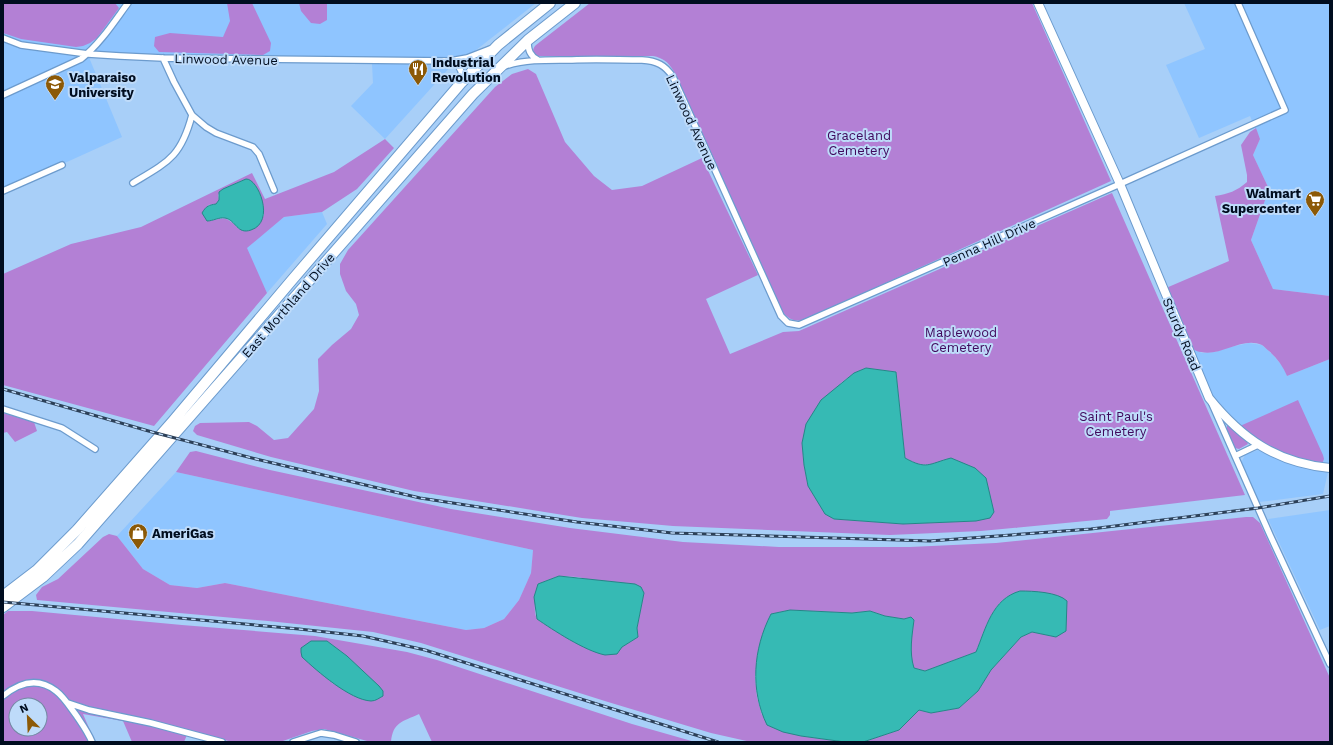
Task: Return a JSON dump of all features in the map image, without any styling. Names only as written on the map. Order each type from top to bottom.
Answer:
[{"type":"highway","name":"East Morthland Drive","points":[[3,596],[37,570],[77,530],[174,421],[292,280],[461,83],[498,45],[550,3]]},
{"type":"highway","name":"East Morthland Drive","points":[[3,607],[44,577],[78,544],[473,94],[528,40],[575,3]]},
{"type":"street","points":[[3,95],[73,64],[88,54],[128,3]]},
{"type":"street","name":"Sturdy Road","points":[[1038,3],[1120,184],[1209,398],[1330,664]]},
{"type":"street","name":"Penna Hill Drive","points":[[742,229],[781,316],[788,322],[799,325],[1285,110],[1238,3]]},
{"type":"street","name":"Linwood Avenue","points":[[3,38],[21,45],[88,54],[163,58],[450,61],[476,55],[498,45]]},
{"type":"street","points":[[528,40],[529,52],[538,60]]},
{"type":"street","points":[[163,58],[192,115],[206,127],[253,147],[259,154],[274,190]]},
{"type":"street","name":"Linwood Avenue","points":[[498,69],[511,64],[538,60],[651,60],[664,66],[672,77],[742,229]]},
{"type":"street","points":[[450,61],[459,66],[462,75],[461,83]]},
{"type":"street","points":[[132,183],[162,166],[175,154],[183,142],[192,115]]},
{"type":"street","points":[[3,191],[62,165]]},
{"type":"street","points":[[1209,398],[1230,423],[1258,445],[1287,460],[1305,465],[1330,468]]},
{"type":"street","points":[[3,409],[62,428],[96,448]]},
{"type":"street","points":[[1235,456],[1258,445]]},
{"type":"street","points":[[3,696],[9,690],[23,683],[40,683],[57,691],[68,703],[92,742]]},
{"type":"street","points":[[68,703],[89,710],[151,723],[222,742]]},
{"type":"street","points":[[293,742],[321,733],[334,735],[356,742]]},
{"type":"shaded area","name":"Valparaiso University","points":[[3,3],[536,3],[471,54],[450,61],[88,55],[122,137],[3,191]]},
{"type":"shaded area","points":[[1184,3],[1330,3],[1330,296],[1273,289],[1251,240],[1269,189],[1253,155],[1260,139],[1250,116],[1199,138],[1166,65],[1205,49]]},
{"type":"shaded area","points":[[372,64],[452,65],[385,139],[351,106],[373,83]]},
{"type":"shaded area","points":[[246,179],[255,185],[262,201],[264,210],[262,219],[258,225],[251,230],[243,231],[229,219],[220,218],[207,221],[202,213],[208,206],[216,204],[219,200],[219,192]]},
{"type":"shaded area","points":[[322,212],[327,224],[267,293],[246,248],[284,217]]},
{"type":"shaded area","points":[[1249,343],[1262,345],[1284,368],[1287,376],[1330,359],[1330,464],[1315,462],[1248,434],[1213,396],[1193,349],[1202,353],[1215,352]]},
{"type":"shaded area","points":[[866,368],[896,372],[905,458],[918,464],[928,465],[951,458],[975,468],[986,478],[994,512],[990,518],[976,521],[903,524],[834,519],[825,514],[808,486],[802,443],[806,424],[821,400],[854,373]]},
{"type":"shaded area","points":[[1258,450],[1282,461],[1328,472],[1323,494],[1259,502],[1241,463],[1245,455]]},
{"type":"shaded area","points":[[176,472],[533,550],[531,573],[519,600],[504,619],[484,628],[466,630],[225,583],[197,588],[170,585],[143,569],[117,536]]},
{"type":"shaded area","points":[[1330,510],[1330,626],[1320,630],[1268,519]]},
{"type":"shaded area","points":[[559,576],[635,584],[641,587],[644,593],[637,628],[638,637],[622,647],[617,654],[605,655],[579,645],[537,619],[534,597],[538,584]]},
{"type":"shaded area","points":[[1020,591],[1052,594],[1067,601],[1066,631],[1056,637],[1032,632],[1021,637],[991,670],[978,691],[959,708],[931,713],[919,710],[899,730],[863,742],[845,742],[801,736],[783,732],[767,725],[758,698],[756,670],[760,641],[771,614],[790,610],[852,613],[870,611],[885,616],[904,619],[911,617],[914,620],[911,650],[912,662],[914,668],[925,671],[976,652],[987,624],[996,607],[1010,595]]},
{"type":"shaded area","points":[[311,641],[327,641],[347,656],[379,686],[383,691],[383,696],[371,701],[353,696],[334,684],[302,657],[301,648]]},
{"type":"green space","points":[[3,3],[115,3],[119,8],[97,38],[83,46],[76,47],[21,39],[3,33]]},
{"type":"green space","points":[[227,3],[252,3],[271,43],[270,51],[263,55],[159,52],[154,46],[155,37],[170,33],[223,37],[230,21]]},
{"type":"green space","points":[[299,3],[327,3],[327,20],[320,24],[311,23],[301,11]]},
{"type":"green space","name":"Graceland Cemetery","points":[[590,3],[1032,3],[1111,181],[804,320],[797,321],[787,316],[782,311],[673,70],[667,63],[660,58],[653,56],[538,56],[534,52],[533,49],[536,45]]},
{"type":"green space","points":[[528,69],[536,74],[565,142],[594,176],[612,190],[642,186],[702,158],[758,275],[706,299],[730,354],[783,332],[799,331],[1112,193],[1245,495],[1110,511],[1110,515],[1107,519],[981,531],[890,535],[673,526],[582,518],[414,491],[271,457],[197,435],[193,431],[195,426],[200,423],[249,422],[257,426],[274,440],[288,438],[314,409],[319,391],[318,359],[351,329],[359,315],[356,304],[346,291],[340,274],[340,264],[348,250],[495,87],[512,74]],"holes":[[[866,368],[896,372],[905,458],[917,464],[929,465],[976,521],[903,524],[833,519],[808,486],[802,443],[841,383],[854,373]]]},
{"type":"green space","points":[[1256,128],[1260,139],[1253,155],[1269,189],[1251,240],[1273,289],[1330,296],[1330,359],[1287,376],[1277,359],[1262,345],[1247,343],[1209,353],[1199,352],[1193,349],[1166,288],[1229,261],[1215,196],[1232,192],[1247,182],[1241,145],[1250,132]]},
{"type":"green space","points":[[385,139],[394,148],[357,189],[322,212],[284,217],[247,248],[267,293],[154,426],[3,385],[3,274],[71,244],[141,227],[252,173],[265,199],[334,172]],"holes":[[[243,180],[259,195],[263,204],[264,216],[239,229],[227,219],[207,221],[208,205],[216,204],[219,200],[218,195],[223,189]]]},
{"type":"green space","points":[[1298,400],[1323,455],[1324,459],[1322,464],[1308,463],[1268,448],[1240,426]]},
{"type":"green space","points":[[3,413],[34,422],[37,431],[15,442],[7,432],[3,433]]},
{"type":"green space","points":[[1227,425],[1248,444],[1239,449],[1235,448],[1227,430]]},
{"type":"green space","points":[[196,451],[270,470],[451,509],[570,528],[683,542],[779,547],[910,547],[996,543],[1253,517],[1260,523],[1330,678],[1330,742],[863,742],[899,730],[919,710],[931,713],[959,708],[978,691],[991,670],[1021,637],[1032,632],[1056,637],[1020,591],[1010,595],[996,607],[987,624],[976,652],[925,671],[914,668],[912,662],[911,650],[914,620],[911,617],[904,619],[885,616],[870,611],[852,613],[790,610],[771,614],[755,676],[757,697],[762,715],[801,736],[845,742],[751,742],[711,733],[421,643],[373,632],[37,600],[36,595],[42,587],[58,579],[103,537],[109,534],[117,536],[143,569],[170,585],[197,588],[225,583],[466,630],[484,628],[504,619],[519,600],[531,573],[533,550],[176,472],[190,452]],"holes":[[[559,576],[578,577],[644,593],[637,628],[638,637],[622,647],[563,631],[542,623],[537,618],[535,611],[538,584]]]},
{"type":"green space","points":[[8,611],[32,611],[315,636],[407,652],[437,660],[632,724],[695,742],[432,742],[419,714],[396,726],[391,742],[367,742],[324,729],[312,731],[280,742],[232,742],[189,730],[184,742],[132,742],[123,721],[83,714],[95,742],[3,742],[3,615]],"holes":[[[311,641],[327,641],[347,656],[382,691],[361,698],[332,683]]]},
{"type":"railway","points":[[3,389],[152,432],[256,459],[420,498],[577,522],[672,533],[930,541],[1091,529],[1258,508],[1330,496]]},
{"type":"railway","points":[[3,602],[363,636],[425,650],[718,742]]},
{"type":"place","name":"Industrial Revolution","points":[[418,86]]},
{"type":"place","name":"Valparaiso University","points":[[55,101]]},
{"type":"place","name":"Walmart Supercenter","points":[[1315,217]]},
{"type":"place","name":"AmeriGas","points":[[138,550]]},
{"type":"park label","name":"Maplewood Cemetery","points":[[961,340]]},
{"type":"park label","name":"Saint Paul's Cemetery","points":[[1116,424]]}]
